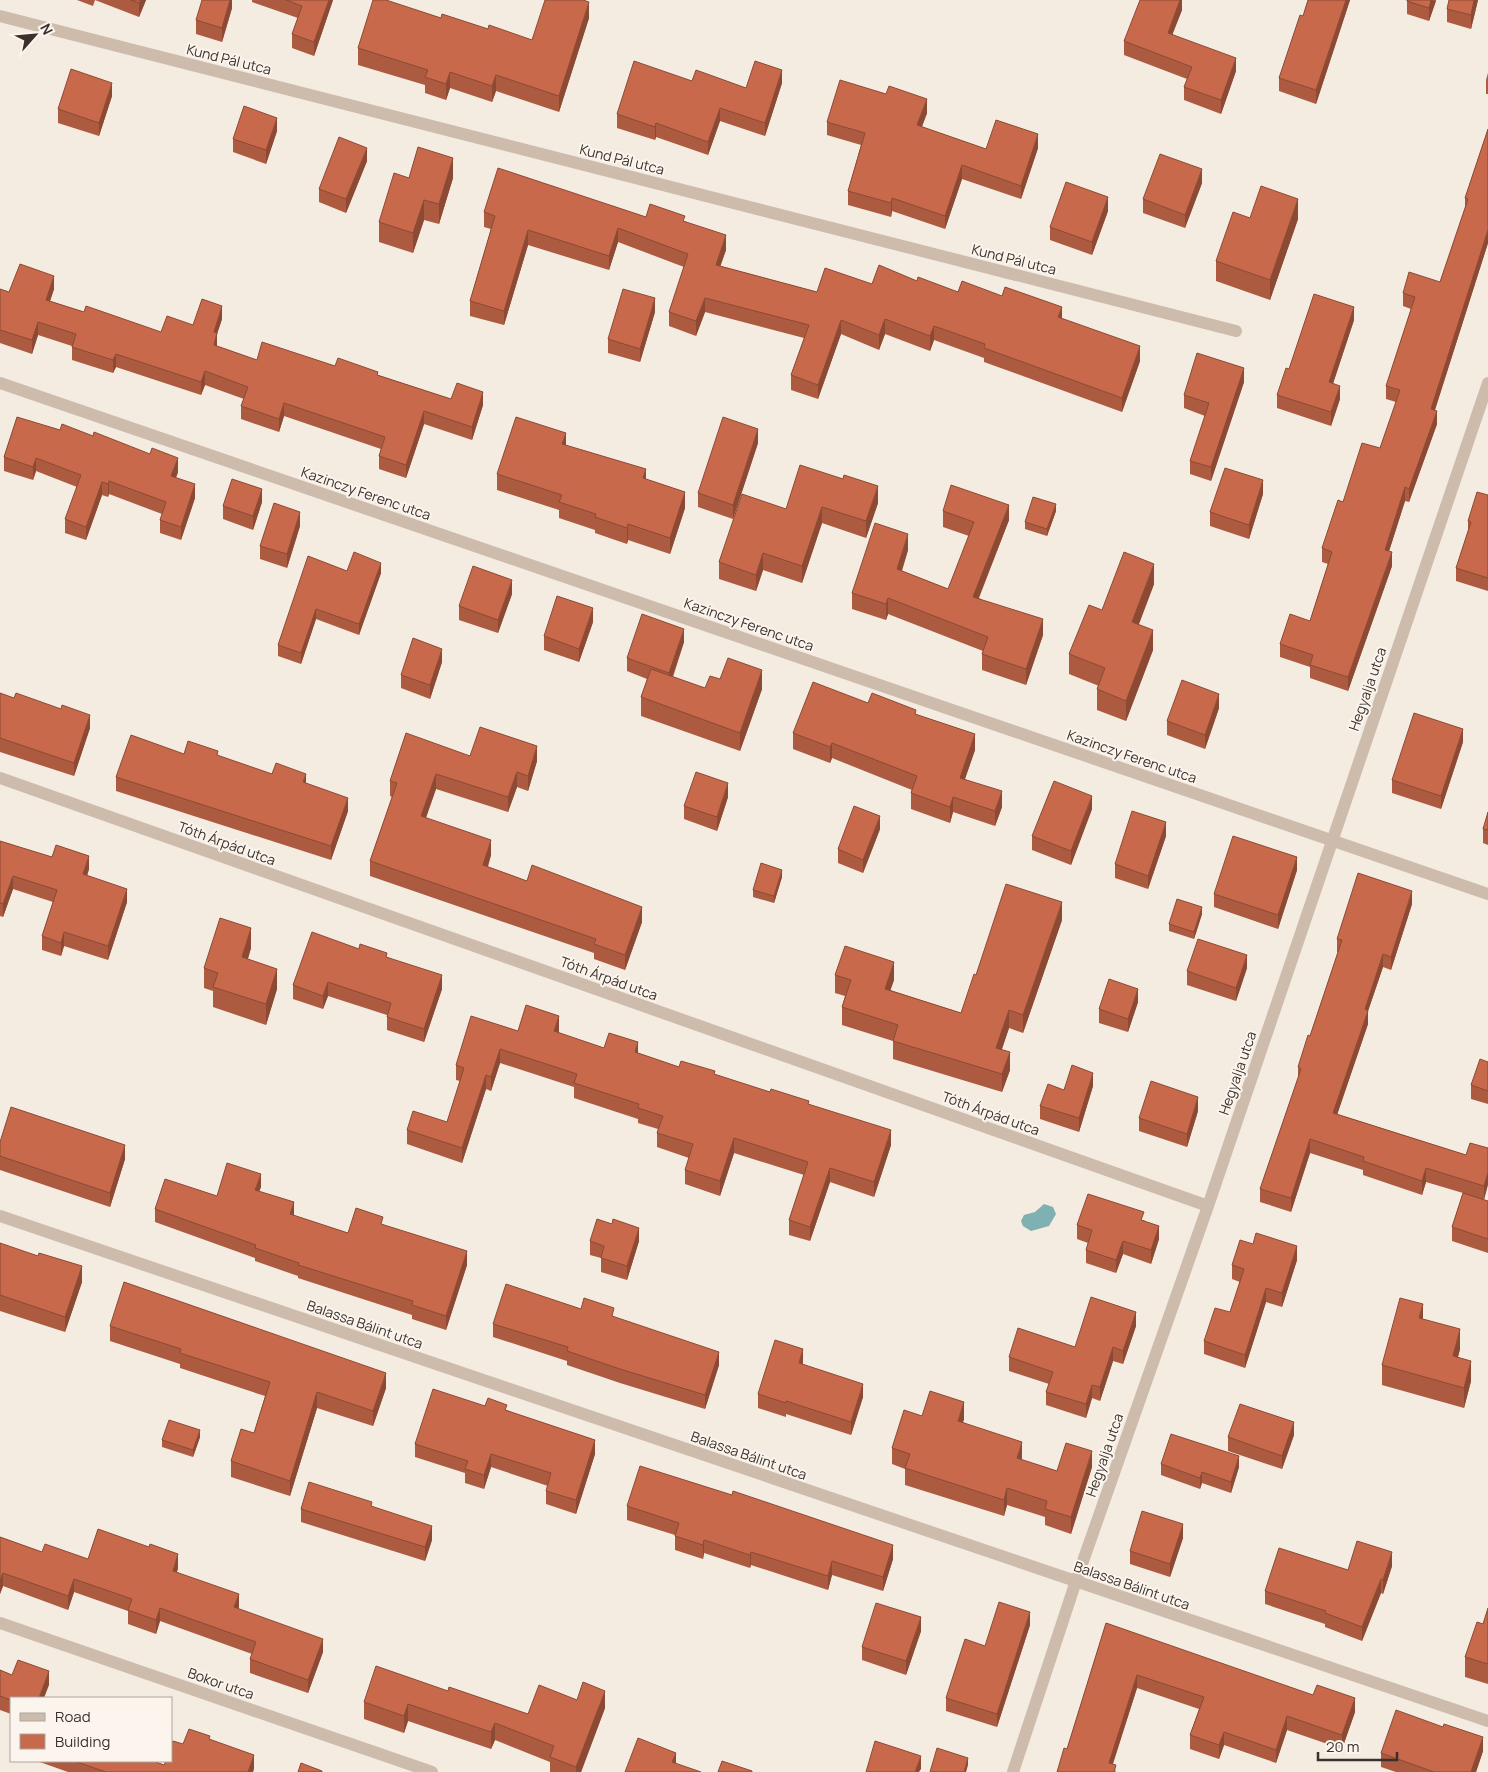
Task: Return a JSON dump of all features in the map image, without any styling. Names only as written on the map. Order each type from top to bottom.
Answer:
[{"type":"street","name":"Kund Pál utca","points":[[0,16],[1236,331]]},
{"type":"street","name":"Kazinczy Ferenc utca","points":[[0,383],[1488,894]]},
{"type":"street","name":"Hegyalja utca","points":[[1013,1772],[1076,1581],[1208,1206],[1330,840],[1488,383]]},
{"type":"street","name":"Tóth Árpád utca","points":[[0,778],[1208,1206]]},
{"type":"street","name":"Balassa Bálint utca","points":[[0,1216],[1488,1721]]},
{"type":"street","name":"Bokor utca","points":[[0,1623],[432,1772]]},
{"type":"water","points":[[1044,1204],[1053,1207],[1056,1214],[1049,1226],[1031,1231],[1023,1226],[1021,1221],[1024,1215],[1035,1212]]},
{"type":"building","points":[[202,0],[230,0],[222,28],[196,20]]},
{"type":"building","points":[[286,0],[329,0],[314,42],[292,34],[302,6]]},
{"type":"building","points":[[373,0],[386,0],[441,18],[442,14],[488,29],[489,25],[532,40],[545,0],[583,0],[589,2],[559,96],[496,75],[492,86],[450,72],[446,84],[425,77],[428,70],[358,48]]},
{"type":"building","points":[[1140,0],[1180,0],[1168,33],[1236,58],[1221,100],[1184,87],[1192,67],[1124,41]]},
{"type":"building","points":[[1308,0],[1346,0],[1316,90],[1279,78],[1300,15],[1303,16]]},
{"type":"building","points":[[1407,0],[1431,0],[1429,8]]},
{"type":"building","points":[[1449,0],[1474,0],[1471,15],[1447,9]]},
{"type":"building","points":[[634,61],[692,81],[696,70],[746,88],[755,61],[782,70],[765,123],[720,108],[708,142],[656,123],[655,127],[617,114]]},
{"type":"building","points":[[71,69],[112,83],[99,123],[58,109]]},
{"type":"building","points":[[840,80],[886,94],[889,86],[927,99],[917,125],[986,149],[996,120],[1038,134],[1021,186],[962,165],[945,216],[892,198],[891,203],[848,191],[865,133],[827,122]]},
{"type":"building","points":[[244,106],[277,118],[266,150],[233,139]]},
{"type":"building","points":[[1488,129],[1488,230],[1431,409],[1437,411],[1409,489],[1405,487],[1385,550],[1392,552],[1348,677],[1310,665],[1313,655],[1280,644],[1290,614],[1310,621],[1332,552],[1322,548],[1338,500],[1343,502],[1362,443],[1380,448],[1400,390],[1386,386],[1415,297],[1403,293],[1409,272],[1440,282],[1468,199],[1465,198]]},
{"type":"building","points":[[339,137],[367,148],[346,199],[319,189]]},
{"type":"building","points":[[418,147],[453,158],[439,204],[424,200],[413,233],[379,222],[394,173],[409,178]]},
{"type":"building","points":[[1160,154],[1202,169],[1185,215],[1143,199]]},
{"type":"building","points":[[498,168],[646,217],[650,204],[685,216],[683,221],[726,235],[716,265],[817,292],[825,268],[872,284],[879,265],[917,281],[918,277],[958,292],[962,281],[1002,296],[1005,287],[1062,307],[1058,317],[1140,346],[1122,398],[984,348],[985,344],[934,326],[930,336],[885,319],[879,335],[841,320],[818,385],[791,375],[809,325],[705,298],[696,321],[669,312],[688,254],[618,228],[609,256],[528,230],[504,311],[470,301],[495,216],[484,212]]},
{"type":"building","points":[[1066,182],[1108,197],[1092,242],[1050,227]]},
{"type":"building","points":[[1261,186],[1298,199],[1270,280],[1216,261],[1233,212],[1250,218]]},
{"type":"building","points":[[20,264],[54,276],[46,300],[84,312],[86,306],[161,332],[167,316],[193,325],[202,299],[222,306],[214,332],[217,333],[214,345],[257,360],[262,342],[335,366],[338,358],[378,372],[377,375],[451,399],[457,383],[483,392],[472,427],[424,411],[406,465],[379,456],[385,437],[284,403],[279,419],[241,406],[248,387],[205,371],[201,382],[116,354],[113,360],[72,347],[76,334],[38,322],[32,340],[0,330],[0,289],[9,292]]},
{"type":"building","points":[[623,289],[655,298],[640,349],[608,339]]},
{"type":"building","points":[[1314,294],[1354,307],[1329,382],[1340,386],[1331,412],[1277,395],[1286,368],[1289,369]]},
{"type":"building","points":[[1197,353],[1244,368],[1211,467],[1190,461],[1209,403],[1184,395]]},
{"type":"building","points":[[17,417],[60,430],[62,424],[93,436],[94,432],[150,454],[152,448],[178,458],[171,476],[195,484],[181,527],[160,520],[166,502],[109,481],[108,484],[102,482],[86,527],[65,519],[81,475],[36,458],[33,467],[4,457]]},
{"type":"building","points":[[516,417],[566,433],[562,444],[646,469],[643,478],[685,492],[670,538],[628,524],[627,528],[595,517],[596,514],[559,502],[562,495],[497,474]]},
{"type":"building","points":[[723,417],[758,429],[733,505],[698,493]]},
{"type":"building","points":[[800,465],[843,479],[844,475],[878,486],[866,521],[822,507],[802,566],[763,553],[756,575],[719,562],[742,494],[786,509]]},
{"type":"building","points":[[1225,468],[1263,480],[1249,525],[1210,512]]},
{"type":"building","points":[[232,479],[262,489],[253,516],[223,506]]},
{"type":"building","points":[[951,485],[1009,505],[973,597],[1043,619],[1026,669],[982,654],[988,637],[888,598],[886,604],[852,593],[875,523],[908,534],[897,569],[948,589],[974,522],[943,511]]},
{"type":"building","points":[[1477,492],[1488,495],[1488,578],[1456,568],[1471,522],[1468,521]]},
{"type":"building","points":[[1033,497],[1056,504],[1047,529],[1025,522]]},
{"type":"building","points":[[274,503],[300,512],[287,554],[260,546]]},
{"type":"building","points":[[354,552],[381,563],[359,624],[316,609],[301,653],[278,645],[308,556],[347,571]]},
{"type":"building","points":[[1124,552],[1154,564],[1132,622],[1153,630],[1126,701],[1097,689],[1105,668],[1069,654],[1089,605],[1102,610]]},
{"type":"building","points":[[473,566],[512,580],[498,620],[459,606]]},
{"type":"building","points":[[557,596],[593,608],[579,649],[544,636]]},
{"type":"building","points":[[642,614],[684,629],[669,673],[627,658]]},
{"type":"building","points":[[413,638],[442,649],[430,685],[401,675]]},
{"type":"building","points":[[728,658],[762,670],[740,733],[641,697],[651,669],[705,688],[710,676],[720,679]]},
{"type":"building","points":[[1182,680],[1219,694],[1205,735],[1167,721]]},
{"type":"building","points":[[813,682],[868,703],[872,693],[916,710],[915,714],[975,734],[960,778],[1002,791],[995,811],[953,797],[950,807],[911,793],[917,776],[832,743],[830,747],[793,733]]},
{"type":"building","points":[[0,693],[14,698],[16,693],[61,709],[62,705],[90,715],[74,763],[0,738]]},
{"type":"building","points":[[1414,713],[1463,729],[1441,796],[1392,780]]},
{"type":"building","points":[[480,727],[537,746],[528,776],[517,772],[508,797],[436,774],[421,816],[491,840],[483,865],[527,881],[532,865],[642,907],[625,955],[594,944],[596,939],[370,861],[397,783],[390,781],[406,733],[470,756]]},
{"type":"building","points":[[131,735],[184,754],[188,741],[218,751],[217,755],[272,774],[276,763],[306,774],[303,782],[348,798],[331,846],[116,777]]},
{"type":"building","points":[[696,772],[728,783],[717,817],[684,806]]},
{"type":"building","points":[[1054,781],[1092,796],[1071,851],[1032,836]]},
{"type":"building","points":[[854,806],[880,816],[863,860],[838,849]]},
{"type":"building","points":[[1132,811],[1166,822],[1148,876],[1115,864]]},
{"type":"building","points":[[1488,812],[1488,830],[1483,829]]},
{"type":"building","points":[[1233,836],[1297,857],[1278,915],[1214,894]]},
{"type":"building","points":[[0,841],[52,857],[56,845],[89,856],[83,874],[127,889],[108,946],[64,932],[61,943],[42,936],[57,890],[13,876],[3,904],[0,903]]},
{"type":"building","points":[[761,863],[782,870],[774,896],[753,890]]},
{"type":"building","points":[[1358,873],[1412,891],[1391,957],[1383,954],[1365,1009],[1368,1011],[1333,1113],[1466,1155],[1470,1143],[1488,1148],[1488,1172],[1484,1186],[1426,1168],[1422,1181],[1363,1161],[1364,1157],[1310,1139],[1291,1198],[1260,1189],[1301,1069],[1298,1067],[1308,1035],[1310,1036],[1342,940],[1337,939]]},
{"type":"building","points":[[1006,884],[1062,902],[1023,1015],[1009,1010],[996,1048],[1010,1052],[1002,1074],[893,1041],[898,1025],[842,1007],[851,980],[835,975],[845,946],[894,962],[885,989],[961,1013],[974,974],[976,975]]},
{"type":"building","points":[[1177,899],[1202,907],[1194,932],[1169,924]]},
{"type":"building","points":[[220,918],[251,928],[242,957],[277,969],[266,1004],[213,987],[218,973],[204,968]]},
{"type":"building","points":[[312,932],[359,949],[360,944],[387,953],[386,957],[442,975],[424,1029],[387,1017],[391,1003],[328,982],[323,996],[293,985]]},
{"type":"building","points":[[1198,939],[1247,955],[1236,988],[1187,971]]},
{"type":"building","points":[[1109,979],[1138,989],[1128,1019],[1099,1009]]},
{"type":"building","points":[[526,1005],[559,1016],[554,1031],[604,1048],[609,1033],[638,1042],[635,1052],[679,1067],[681,1061],[715,1071],[714,1074],[770,1092],[771,1089],[809,1101],[808,1104],[891,1130],[874,1182],[830,1168],[810,1227],[789,1220],[808,1162],[734,1138],[720,1181],[685,1170],[693,1144],[657,1133],[663,1116],[638,1108],[639,1104],[574,1083],[577,1074],[500,1049],[491,1077],[486,1075],[462,1148],[407,1130],[413,1111],[447,1122],[464,1068],[456,1065],[471,1016],[518,1031]]},
{"type":"building","points":[[1480,1059],[1488,1062],[1488,1091],[1471,1085]]},
{"type":"building","points":[[1072,1065],[1093,1073],[1079,1118],[1040,1106],[1048,1084],[1064,1090]]},
{"type":"building","points":[[1151,1081],[1198,1097],[1187,1134],[1139,1118]]},
{"type":"building","points":[[11,1107],[125,1145],[110,1193],[0,1156],[0,1142]]},
{"type":"building","points":[[227,1163],[261,1174],[255,1190],[294,1202],[290,1214],[348,1233],[356,1208],[383,1217],[381,1224],[467,1251],[446,1316],[412,1305],[413,1301],[298,1265],[299,1263],[255,1248],[256,1245],[155,1209],[165,1179],[217,1196]]},
{"type":"building","points":[[1463,1193],[1488,1201],[1488,1239],[1452,1227]]},
{"type":"building","points":[[1088,1194],[1144,1212],[1141,1220],[1159,1226],[1151,1250],[1123,1241],[1116,1260],[1086,1250],[1092,1230],[1077,1225]]},
{"type":"building","points":[[597,1219],[612,1224],[613,1219],[639,1228],[627,1266],[601,1258],[604,1246],[590,1241]]},
{"type":"building","points":[[1256,1233],[1297,1246],[1282,1293],[1266,1288],[1245,1355],[1204,1341],[1215,1308],[1230,1312],[1244,1269],[1232,1265],[1240,1240],[1253,1244]]},
{"type":"building","points":[[0,1243],[38,1256],[39,1253],[82,1266],[65,1317],[0,1295]]},
{"type":"building","points":[[124,1282],[386,1373],[373,1411],[317,1392],[290,1481],[231,1461],[241,1429],[254,1433],[270,1382],[180,1353],[181,1349],[110,1326]]},
{"type":"building","points":[[506,1284],[581,1309],[584,1298],[614,1308],[612,1316],[719,1352],[705,1395],[620,1369],[567,1351],[568,1347],[493,1324]]},
{"type":"building","points":[[1091,1297],[1136,1312],[1123,1351],[1113,1347],[1100,1387],[1092,1385],[1086,1404],[1046,1392],[1053,1372],[1009,1357],[1018,1328],[1075,1347]]},
{"type":"building","points":[[1400,1298],[1423,1304],[1419,1318],[1460,1329],[1453,1356],[1471,1361],[1464,1388],[1382,1365]]},
{"type":"building","points":[[775,1340],[803,1349],[799,1363],[863,1384],[851,1422],[758,1394]]},
{"type":"building","points":[[433,1389],[485,1406],[488,1398],[507,1405],[505,1410],[595,1440],[576,1500],[546,1491],[551,1473],[491,1454],[484,1475],[465,1469],[468,1461],[415,1444]]},
{"type":"building","points":[[930,1391],[964,1402],[958,1421],[1022,1442],[1017,1458],[1057,1471],[1066,1443],[1092,1451],[1071,1517],[1045,1509],[1047,1501],[1007,1488],[1004,1500],[905,1468],[910,1454],[892,1448],[904,1410],[922,1416]]},
{"type":"building","points":[[1240,1404],[1294,1422],[1282,1456],[1228,1437]]},
{"type":"building","points":[[169,1420],[200,1430],[193,1450],[162,1440]]},
{"type":"building","points":[[1171,1434],[1239,1456],[1231,1482],[1202,1472],[1200,1478],[1161,1464]]},
{"type":"building","points":[[640,1466],[732,1495],[733,1491],[893,1545],[883,1577],[832,1561],[828,1576],[751,1552],[750,1555],[704,1540],[703,1545],[675,1536],[679,1523],[627,1506]]},
{"type":"building","points":[[309,1482],[372,1502],[371,1506],[432,1526],[425,1547],[301,1509]]},
{"type":"building","points":[[1142,1511],[1183,1524],[1170,1564],[1130,1551]]},
{"type":"building","points":[[98,1529],[149,1547],[150,1544],[178,1554],[173,1571],[239,1594],[234,1607],[323,1639],[308,1680],[250,1659],[256,1642],[160,1608],[156,1620],[128,1610],[132,1599],[74,1579],[68,1596],[3,1573],[0,1581],[0,1537],[42,1552],[45,1544],[88,1559]]},
{"type":"building","points":[[1357,1541],[1392,1552],[1383,1580],[1381,1579],[1362,1627],[1325,1613],[1326,1611],[1265,1591],[1279,1548],[1348,1570]]},
{"type":"building","points":[[999,1602],[1030,1612],[997,1714],[946,1698],[965,1639],[985,1646]]},
{"type":"building","points":[[876,1603],[921,1617],[906,1661],[862,1647]]},
{"type":"building","points":[[1488,1608],[1488,1664],[1465,1657],[1477,1622],[1483,1624]]},
{"type":"building","points":[[1106,1623],[1313,1695],[1317,1685],[1355,1698],[1342,1735],[1287,1716],[1276,1750],[1224,1732],[1219,1745],[1190,1735],[1204,1697],[1137,1675],[1109,1763],[1116,1765],[1114,1772],[1057,1772],[1064,1748],[1067,1749]]},
{"type":"building","points":[[18,1660],[49,1671],[39,1697],[10,1697],[10,1700],[0,1696],[0,1670],[12,1675]]},
{"type":"building","points":[[376,1666],[448,1691],[449,1687],[528,1714],[539,1685],[577,1700],[583,1682],[605,1691],[576,1767],[550,1757],[554,1746],[495,1723],[491,1732],[408,1704],[404,1716],[364,1702]]},
{"type":"building","points":[[1396,1710],[1443,1727],[1444,1724],[1483,1737],[1471,1772],[1434,1772],[1381,1753]]},
{"type":"building","points":[[189,1729],[210,1736],[209,1739],[254,1755],[248,1772],[106,1772],[77,1762],[156,1762],[164,1765],[166,1762],[172,1762],[173,1741],[183,1744]]},
{"type":"building","points":[[638,1738],[676,1753],[672,1762],[701,1772],[625,1772]]},
{"type":"building","points":[[875,1741],[921,1756],[915,1772],[866,1772]]},
{"type":"building","points":[[937,1748],[968,1758],[964,1772],[930,1772]]},
{"type":"building","points":[[722,1761],[752,1771],[752,1772],[718,1772]]},
{"type":"building","points":[[301,1763],[322,1771],[322,1772],[298,1772]]}]
